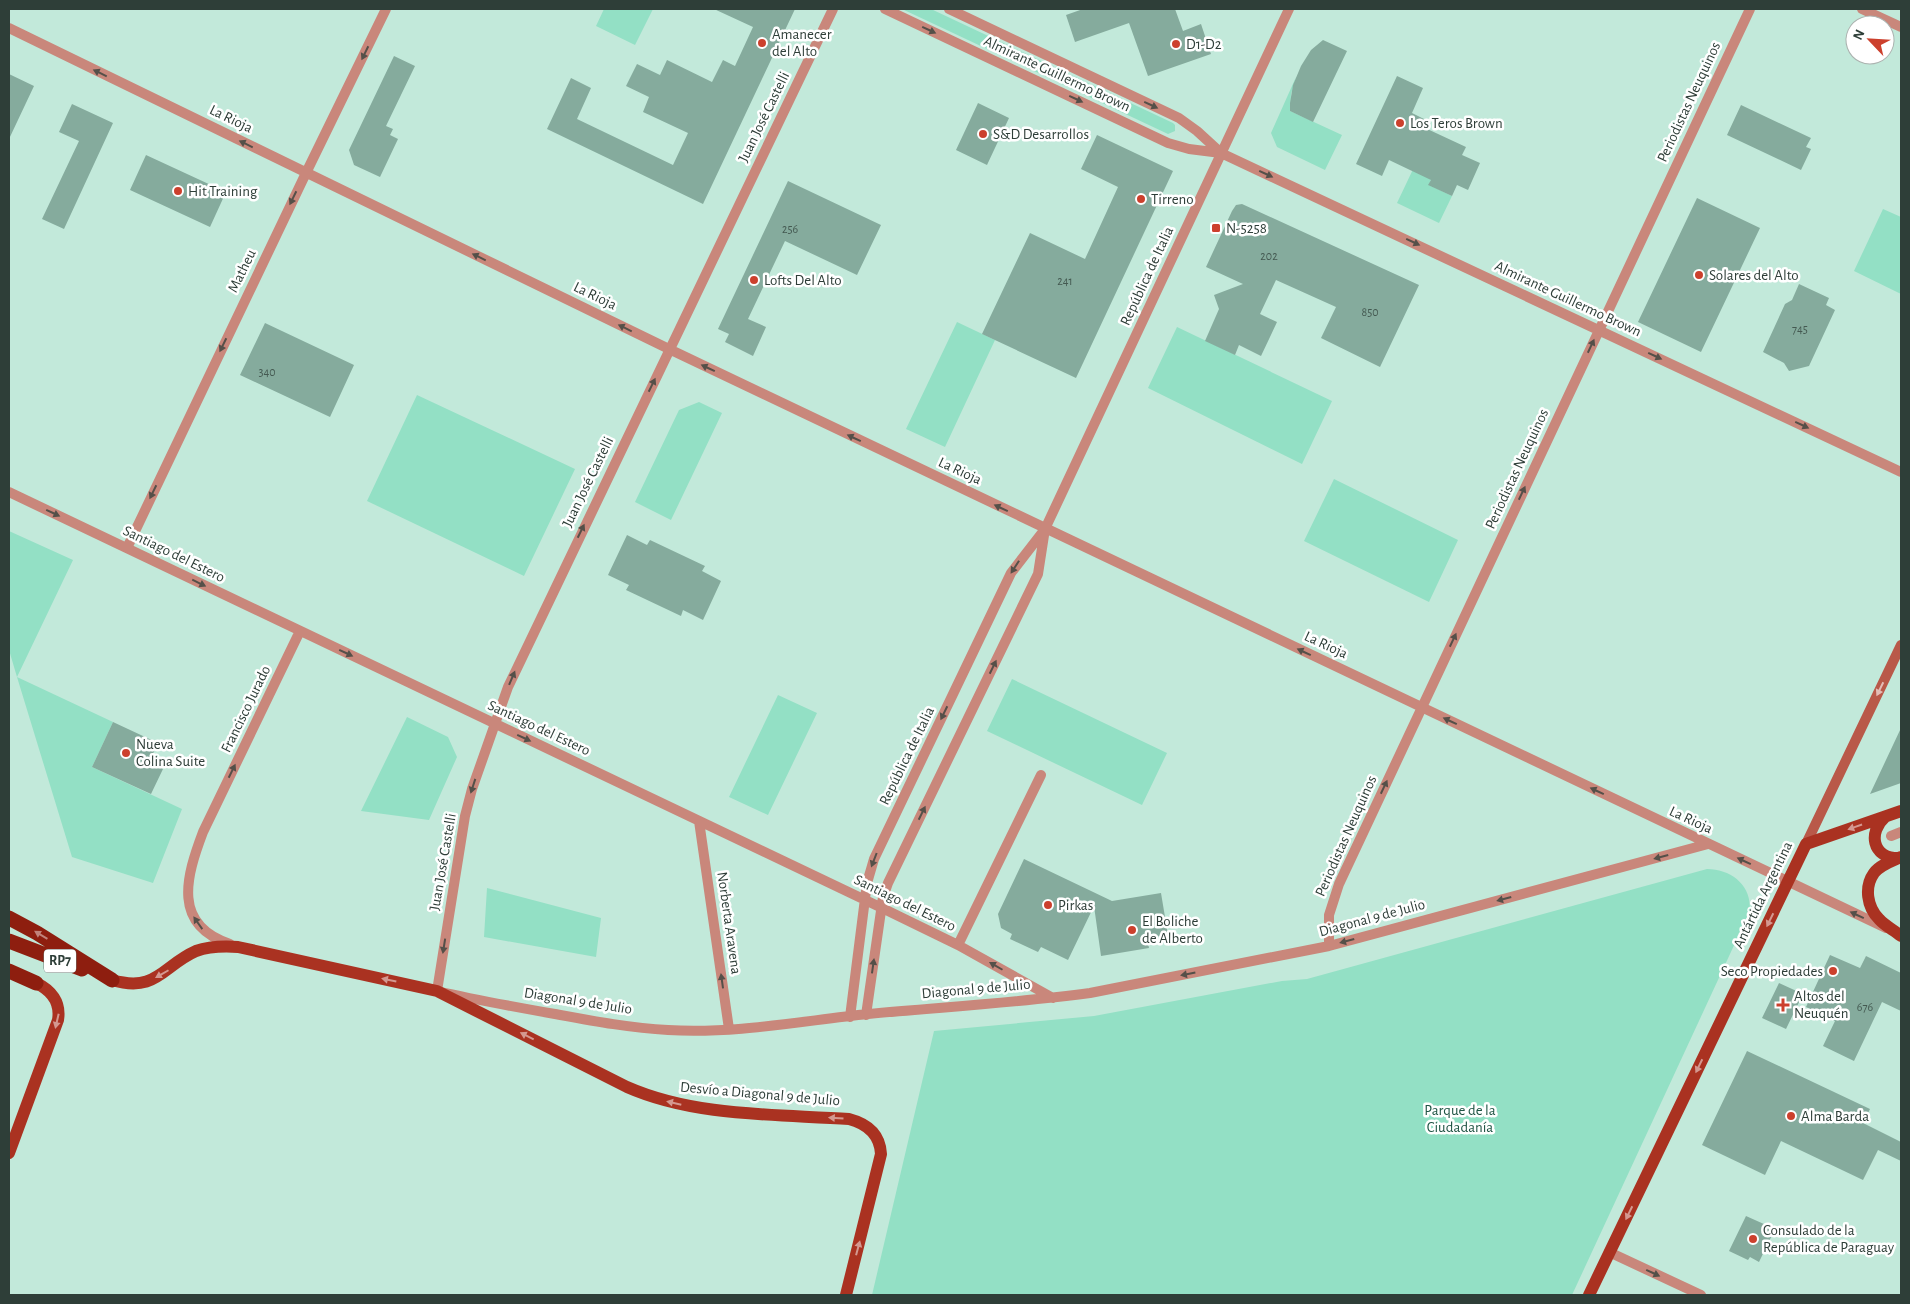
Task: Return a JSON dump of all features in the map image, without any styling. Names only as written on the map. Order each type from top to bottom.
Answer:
[{"type":"highway","points":[[9,918],[37,933],[112,980]]},
{"type":"highway","name":"RP7","points":[[9,942],[112,980]]},
{"type":"highway","name":"RP7","points":[[9,971],[36,983]]},
{"type":"highway","points":[[9,979],[36,983]]},
{"type":"main road","name":"Antártida Argentina","points":[[1589,1295],[1901,645]]},
{"type":"main road","points":[[1806,844],[1901,811]]},
{"type":"main road","points":[[1885,817],[1877,825],[1874,838],[1875,844],[1883,854],[1893,858],[1900,858]]},
{"type":"main road","points":[[1900,858],[1875,872],[1870,879],[1868,896],[1870,904],[1880,920],[1901,936]]},
{"type":"main road","name":"Diagonal 9 de Julio","points":[[112,980],[133,984],[145,982],[168,971],[195,952],[215,946],[238,947],[436,991]]},
{"type":"main road","points":[[9,1153],[56,1026],[59,1013],[58,1005],[51,993],[36,983]]},
{"type":"main road","name":"Desvío a Diagonal 9 de Julio","points":[[436,991],[648,1096],[671,1103],[701,1108],[850,1119],[868,1127],[876,1135],[881,1145],[880,1164],[846,1295]]},
{"type":"street","name":"Matheu","points":[[127,548],[386,9]]},
{"type":"street","name":"Juan José Castelli","points":[[436,991],[465,816],[472,789],[516,667],[833,9]]},
{"type":"street","name":"Almirante Guillermo Brown","points":[[885,9],[1168,143],[1189,149],[1221,153]]},
{"type":"street","name":"Almirante Guillermo Brown","points":[[949,9],[1179,118],[1197,131],[1221,153],[1901,472]]},
{"type":"street","name":"República de Italia","points":[[850,1016],[865,900],[874,859],[1007,582],[1018,562],[1045,528],[1289,9]]},
{"type":"street","name":"Periodistas Neuquinos","points":[[1329,946],[1329,915],[1333,898],[1750,9]]},
{"type":"street","points":[[1862,9],[1901,27]]},
{"type":"street","name":"La Rioja","points":[[9,28],[669,349],[1901,936]]},
{"type":"street","name":"Santiago del Estero","points":[[9,492],[882,908],[958,945],[1053,998]]},
{"type":"street","name":"República de Italia","points":[[866,1014],[882,908],[888,882],[1038,574],[1045,528]]},
{"type":"street","name":"Francisco Jurado","points":[[238,947],[220,941],[206,933],[196,923],[190,910],[188,894],[194,855],[203,832],[300,631]]},
{"type":"street","points":[[958,945],[1041,775]]},
{"type":"street","name":"Norberta Aravena","points":[[698,820],[729,1029]]},
{"type":"street","points":[[1891,836],[1901,832]]},
{"type":"street","name":"Diagonal 9 de Julio","points":[[436,991],[620,1025],[667,1030],[729,1029],[866,1014],[1053,998],[1090,993],[1329,946],[1708,844]]},
{"type":"street","points":[[1609,1252],[1701,1295]]},
{"type":"green space","points":[[604,9],[653,9],[635,45],[596,26]]},
{"type":"green space","points":[[902,9],[931,9],[1173,123],[1175,131],[1168,134]]},
{"type":"green space","points":[[1296,77],[1291,94],[1290,111],[1342,135],[1325,170],[1277,147],[1271,133]]},
{"type":"green space","points":[[1416,163],[1431,180],[1429,185],[1452,196],[1439,223],[1397,203]]},
{"type":"green space","points":[[1883,209],[1901,217],[1901,294],[1854,271]]},
{"type":"green space","points":[[957,322],[995,340],[945,447],[906,429]]},
{"type":"green space","points":[[1177,327],[1332,401],[1302,464],[1148,388]]},
{"type":"green space","points":[[417,395],[575,469],[524,576],[367,501]]},
{"type":"green space","points":[[699,402],[722,413],[671,520],[635,502],[679,410]]},
{"type":"green space","points":[[1334,479],[1458,540],[1429,602],[1304,541]]},
{"type":"green space","points":[[9,531],[73,560],[17,677],[9,650]]},
{"type":"green space","points":[[17,677],[113,722],[92,767],[182,809],[153,883],[72,857]]},
{"type":"green space","points":[[1012,679],[1167,753],[1142,805],[987,731]]},
{"type":"green space","points":[[778,695],[817,713],[768,815],[729,797]]},
{"type":"green space","points":[[407,717],[448,737],[457,757],[429,820],[361,811]]},
{"type":"green space","name":"Parque de la Ciudadanía","points":[[1707,869],[1725,872],[1739,881],[1748,895],[1749,913],[1572,1295],[872,1295],[934,1031],[1094,1016],[1282,981],[1307,979]]},
{"type":"green space","points":[[487,888],[601,918],[596,957],[484,937]]},
{"type":"building","points":[[714,9],[795,9],[703,204],[547,129],[571,78],[591,88],[577,119],[673,165],[688,133],[643,112],[649,97],[626,86],[637,64],[660,75],[667,60],[712,82],[723,60],[735,66],[753,27]]},
{"type":"building","name":"D1-D2","points":[[1083,9],[1175,9],[1183,31],[1201,24],[1211,54],[1148,76],[1129,23],[1075,42],[1066,15]]},
{"type":"building","points":[[1323,40],[1347,51],[1313,122],[1290,111],[1290,103],[1293,85],[1301,66],[1311,50]]},
{"type":"building","points":[[394,56],[415,66],[386,126],[393,129],[390,135],[398,139],[380,177],[354,165],[349,150]]},
{"type":"building","points":[[9,74],[34,86],[9,139]]},
{"type":"building","points":[[1397,76],[1423,88],[1412,113],[1426,120],[1423,127],[1466,147],[1462,155],[1480,163],[1468,190],[1457,185],[1452,196],[1428,185],[1431,180],[1389,160],[1382,176],[1356,164]]},
{"type":"building","name":"S&D Desarrollos","points":[[978,103],[1009,118],[987,165],[956,150]]},
{"type":"building","points":[[72,104],[113,123],[64,229],[42,219],[79,141],[59,132]]},
{"type":"building","points":[[1741,105],[1811,138],[1806,147],[1811,149],[1801,170],[1727,135]]},
{"type":"building","points":[[1097,135],[1173,171],[1076,378],[982,334],[1030,233],[1085,259],[1118,187],[1081,169]]},
{"type":"building","name":"Hit Training","points":[[146,155],[226,192],[210,227],[130,190]]},
{"type":"building","points":[[788,181],[881,225],[857,275],[785,241],[748,319],[766,327],[753,356],[725,342],[729,334],[718,329]]},
{"type":"building","name":"Solares del Alto","points":[[1697,198],[1760,228],[1701,352],[1638,322]]},
{"type":"building","points":[[1242,204],[1419,285],[1380,367],[1321,338],[1336,307],[1276,280],[1260,314],[1277,322],[1261,356],[1239,345],[1235,355],[1205,341],[1219,309],[1214,295],[1243,284],[1206,267],[1232,211],[1236,205]]},
{"type":"building","points":[[1799,284],[1829,298],[1826,305],[1835,310],[1809,366],[1789,371],[1784,363],[1763,352],[1785,304],[1792,300]]},
{"type":"building","points":[[265,323],[354,365],[330,417],[240,375]]},
{"type":"building","points":[[627,535],[647,545],[650,540],[705,566],[702,571],[721,581],[703,620],[683,610],[681,616],[626,590],[629,585],[608,575]]},
{"type":"building","name":"Nueva Colina Suite","points":[[113,722],[158,743],[149,762],[163,769],[151,794],[92,767]]},
{"type":"building","points":[[1901,728],[1901,783],[1870,794]]},
{"type":"building","name":"Pirkas","points":[[1024,859],[1112,901],[1161,893],[1168,935],[1147,938],[1149,948],[1101,956],[1094,906],[1068,960],[1041,947],[1038,952],[1010,939],[1012,934],[1001,928],[998,914]]},
{"type":"building","points":[[1830,955],[1860,968],[1866,956],[1901,973],[1901,1011],[1882,1002],[1854,1061],[1823,1046],[1835,1021],[1806,1007]]},
{"type":"building","name":"Altos del Neuquén","points":[[1779,983],[1803,994],[1786,1029],[1762,1018]]},
{"type":"building","name":"Alma Barda","points":[[1747,1051],[1870,1109],[1863,1123],[1901,1142],[1901,1161],[1878,1150],[1863,1180],[1781,1141],[1765,1175],[1702,1145]]},
{"type":"building","name":"Consulado de la República de Paraguay","points":[[1746,1216],[1775,1229],[1759,1262],[1750,1257],[1748,1260],[1729,1251]]},
{"type":"place","name":"Amanecer del Alto","points":[[762,43]]},
{"type":"place","name":"D1-D2","points":[[1176,44]]},
{"type":"place","name":"Los Teros Brown","points":[[1400,123]]},
{"type":"place","name":"S&D Desarrollos","points":[[983,134]]},
{"type":"place","name":"Hit Training","points":[[178,191]]},
{"type":"place","name":"Tirreno","points":[[1141,199]]},
{"type":"place","name":"N-5258","points":[[1216,228]]},
{"type":"place","name":"Solares del Alto","points":[[1699,275]]},
{"type":"place","name":"Lofts Del Alto","points":[[754,280]]},
{"type":"place","name":"Nueva Colina Suite","points":[[126,753]]},
{"type":"place","name":"Pirkas","points":[[1048,905]]},
{"type":"place","name":"El Boliche de Alberto","points":[[1132,930]]},
{"type":"place","name":"Seco Propiedades","points":[[1833,971]]},
{"type":"place","name":"Altos del Neuquén","points":[[1783,1005]]},
{"type":"place","name":"Alma Barda","points":[[1791,1116]]},
{"type":"place","name":"Consulado de la República de Paraguay","points":[[1753,1239]]}]
